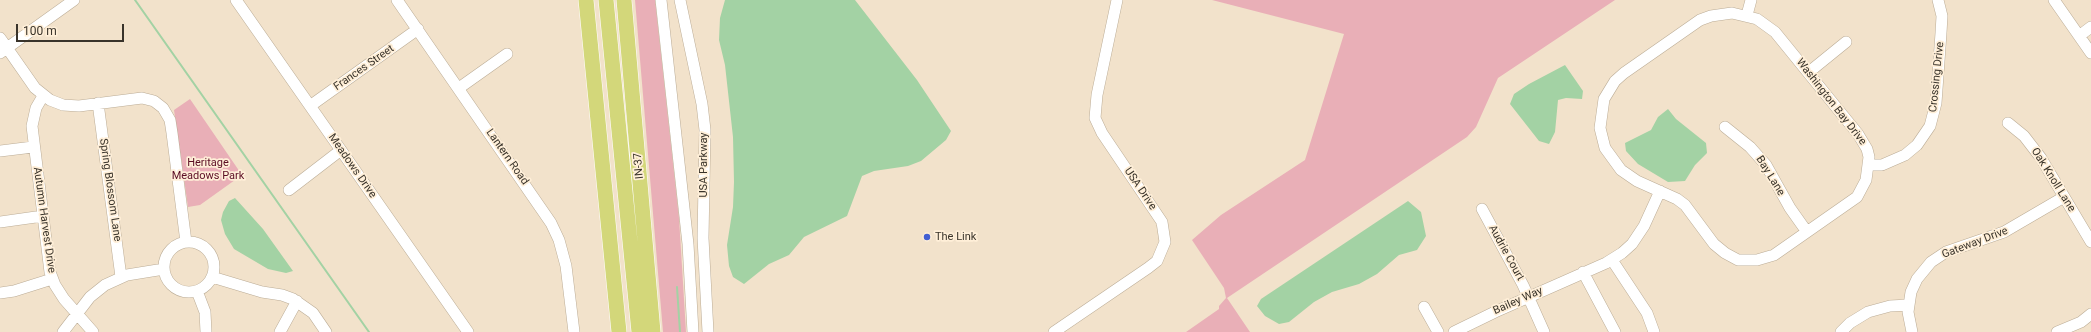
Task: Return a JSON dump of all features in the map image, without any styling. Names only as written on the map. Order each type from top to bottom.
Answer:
[{"type":"highway","points":[[586,0],[619,332]]},
{"type":"highway","points":[[606,0],[639,332]]},
{"type":"highway","name":"IN-37","points":[[624,0],[653,332]]},
{"type":"street","points":[[3,50],[74,0]]},
{"type":"street","name":"Meadows Drive","points":[[236,0],[468,332]]},
{"type":"street","name":"Lantern Road","points":[[397,0],[540,205],[556,231],[566,266],[574,332]]},
{"type":"street","name":"USA Parkway","points":[[661,0],[688,244],[693,332]]},
{"type":"street","name":"USA Parkway","points":[[680,0],[702,104],[705,130],[703,238],[708,332]]},
{"type":"street","name":"USA Drive","points":[[1054,332],[1148,268],[1156,260],[1165,242],[1162,222],[1102,133],[1095,118],[1097,95],[1117,0]]},
{"type":"street","points":[[1747,15],[1751,0]]},
{"type":"street","name":"Crossing Drive","points":[[1869,165],[1882,165],[1905,155],[1917,145],[1930,126],[1936,103],[1942,28],[1942,16],[1938,0]]},
{"type":"street","points":[[2054,0],[2091,53]]},
{"type":"street","name":"Washington Bay Drive","points":[[1732,13],[1747,15],[1766,24],[1776,32],[1809,72],[1863,141],[1868,152],[1869,165],[1866,180],[1857,197],[1766,259],[1738,260],[1725,253],[1714,244],[1685,205],[1677,199],[1628,176],[1610,157],[1605,148],[1600,128],[1604,99],[1615,81],[1691,25],[1711,16],[1732,13]]},
{"type":"street","points":[[2079,36],[2091,27]]},
{"type":"street","name":"Frances Street","points":[[310,106],[418,30]]},
{"type":"street","points":[[0,38],[3,50],[43,96],[63,105],[80,106],[142,98],[154,101],[166,112],[172,133],[186,242]]},
{"type":"street","points":[[1809,72],[1846,42]]},
{"type":"street","points":[[459,88],[508,54]]},
{"type":"street","name":"Autumn Harvest Drive","points":[[43,96],[32,120],[33,147],[52,279],[64,299],[93,332]]},
{"type":"street","name":"Spring Blossom Lane","points":[[98,103],[122,277]]},
{"type":"street","name":"Oak Knoll Lane","points":[[2008,123],[2032,146],[2091,242]]},
{"type":"street","name":"Bay Lane","points":[[1725,127],[1750,147],[1766,165],[1790,208],[1807,232]]},
{"type":"street","points":[[0,151],[33,147]]},
{"type":"street","points":[[288,190],[341,150]]},
{"type":"street","name":"Bailey Way","points":[[1454,332],[1528,296],[1612,260],[1632,244],[1644,226],[1660,191]]},
{"type":"street","name":"Gateway Drive","points":[[1912,332],[1908,312],[1911,292],[1924,268],[1946,252],[2004,232],[2064,197]]},
{"type":"street","name":"Audrie Court","points":[[1482,209],[1528,296],[1544,332]]},
{"type":"street","points":[[0,222],[43,216]]},
{"type":"street","points":[[186,242],[200,245],[210,254],[214,267],[212,277],[208,284],[197,291],[183,292],[175,288],[169,282],[164,269],[165,260],[169,252],[186,242]]},
{"type":"street","points":[[1612,260],[1647,313],[1654,332]]},
{"type":"street","points":[[63,332],[96,292],[122,277],[164,269]]},
{"type":"street","points":[[1583,272],[1615,332]]},
{"type":"street","points":[[212,277],[262,292],[282,295],[297,301],[313,313],[326,332]]},
{"type":"street","points":[[0,293],[14,291],[52,279]]},
{"type":"street","points":[[197,291],[205,312],[206,332]]},
{"type":"street","points":[[280,332],[297,301]]},
{"type":"street","points":[[1841,332],[1850,323],[1868,312],[1890,306],[1909,305]]},
{"type":"street","points":[[1424,307],[1438,332]]},
{"type":"street","points":[[2057,332],[2081,322],[2091,314]]},
{"type":"green space","points":[[635,0],[655,0],[679,218],[686,332],[663,332]]},
{"type":"green space","points":[[1212,0],[1615,0],[1498,78],[1476,127],[1467,137],[1227,298],[1250,332],[1186,332],[1219,309],[1219,306],[1226,298],[1224,288],[1192,240],[1221,215],[1305,160],[1344,34]]},
{"type":"green space","name":"Heritage Meadows Park","points":[[190,99],[242,175],[200,205],[188,207],[174,110]]},
{"type":"shaded area","points":[[725,0],[855,0],[917,80],[951,131],[946,140],[921,161],[908,166],[874,171],[862,176],[847,216],[804,237],[789,255],[769,264],[744,284],[733,277],[729,266],[727,245],[733,207],[734,182],[733,137],[725,65],[719,40],[720,18]]},
{"type":"shaded area","points":[[1565,65],[1583,91],[1582,99],[1566,98],[1558,100],[1555,132],[1549,144],[1539,141],[1510,104],[1514,94],[1529,84]]},
{"type":"shaded area","points":[[1668,109],[1676,119],[1706,143],[1707,153],[1695,165],[1685,181],[1668,182],[1638,164],[1626,151],[1625,143],[1651,130],[1658,117]]},
{"type":"shaded area","points":[[235,198],[263,229],[293,271],[286,273],[268,269],[234,249],[225,234],[221,220],[223,212],[229,201]]},
{"type":"shaded area","points":[[1408,201],[1421,212],[1426,236],[1417,250],[1399,255],[1377,274],[1359,284],[1332,292],[1314,302],[1289,322],[1279,324],[1265,316],[1257,306],[1261,299]]},
{"type":"waterway","points":[[135,0],[369,332]]},
{"type":"waterway","points":[[677,287],[680,332]]},
{"type":"place","name":"The Link","points":[[927,237]]}]
